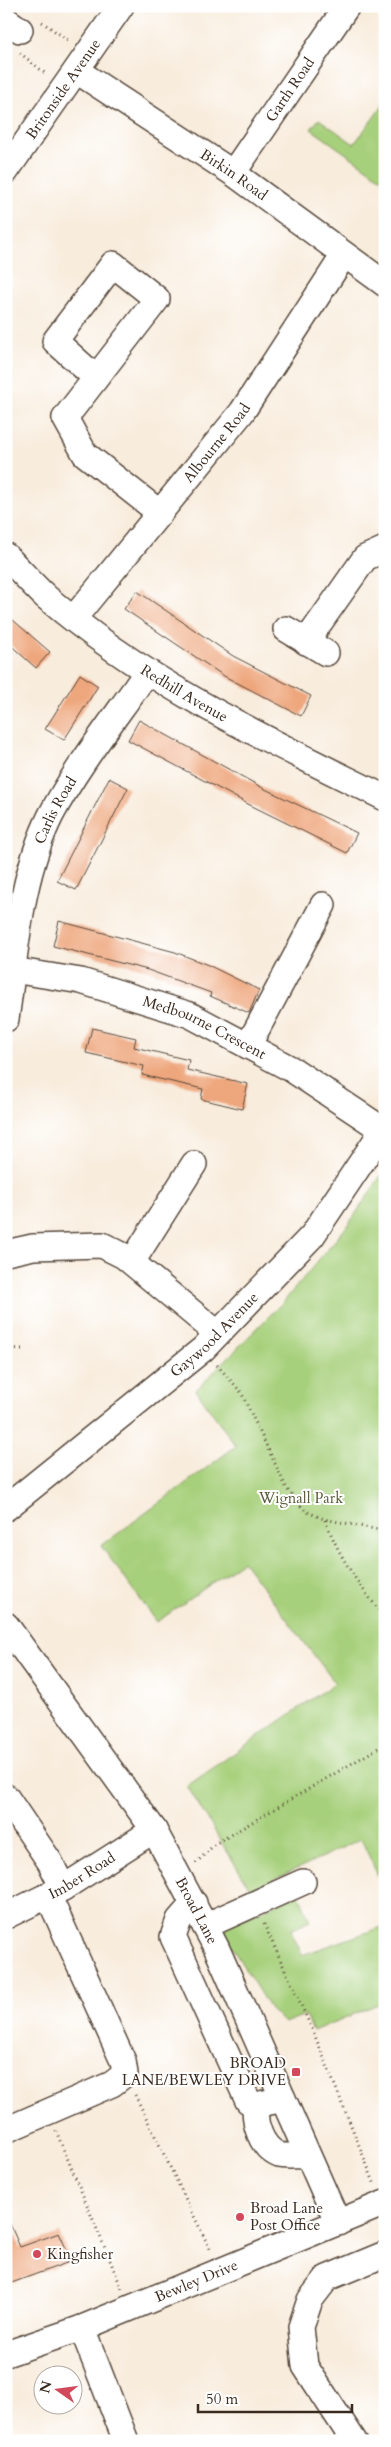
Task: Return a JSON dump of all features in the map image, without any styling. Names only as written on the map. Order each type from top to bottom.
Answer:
[{"type":"street","name":"Britonside Avenue","points":[[6,171],[121,6]]},
{"type":"street","name":"Garth Road","points":[[234,173],[347,6]]},
{"type":"street","name":"Birkin Road","points":[[77,71],[234,173],[385,284]]},
{"type":"street","name":"Albourne Road","points":[[74,618],[242,412],[344,255]]},
{"type":"street","points":[[96,378],[65,418],[84,454],[160,513]]},
{"type":"street","points":[[306,641],[365,558],[385,549]]},
{"type":"street","name":"Redhill Avenue","points":[[6,556],[46,596],[147,672],[207,709],[385,798]]},
{"type":"street","name":"Carlis Road","points":[[6,1019],[10,969],[22,905],[34,863],[51,816],[90,754],[147,672]]},
{"type":"street","points":[[248,1046],[323,906]]},
{"type":"street","name":"Medbourne Crescent","points":[[10,969],[81,981],[190,1015],[293,1070],[384,1128]]},
{"type":"street","name":"Gaywood Avenue","points":[[6,1508],[210,1341],[312,1236],[384,1128]]},
{"type":"street","points":[[132,1262],[194,1164]]},
{"type":"street","points":[[6,1253],[33,1246],[102,1245],[132,1262],[210,1341]]},
{"type":"street","name":"Broad Lane","points":[[6,1626],[154,1830],[205,1926],[338,2223]]},
{"type":"street","points":[[6,1797],[50,1862],[55,1891],[123,2061],[125,2074],[112,2084],[49,2114],[6,2130]]},
{"type":"street","name":"Imber Road","points":[[6,1916],[55,1891],[154,1830]]},
{"type":"street","points":[[205,1926],[256,1905],[303,1882]]},
{"type":"street","points":[[194,1903],[180,1920],[172,1937],[248,2101],[256,2105],[283,2099]]},
{"type":"street","points":[[256,2105],[254,2115],[264,2144],[279,2155],[307,2156]]},
{"type":"street","name":"Bewley Drive","points":[[6,2354],[82,2328],[384,2204]]},
{"type":"street","points":[[354,2441],[305,2366],[301,2327],[310,2300],[328,2278],[385,2254]]},
{"type":"street","points":[[82,2328],[126,2441]]},
{"type":"path","points":[[31,14],[77,71],[10,46],[13,25],[31,14]]},
{"type":"path","points":[[210,1341],[241,1392],[287,1489],[305,1511],[324,1519],[385,1531]]},
{"type":"path","points":[[6,1348],[22,1349]]},
{"type":"path","points":[[324,1519],[338,1553],[365,1593],[385,1617]]},
{"type":"path","points":[[178,1874],[196,1863],[215,1844],[385,1744]]},
{"type":"path","points":[[256,1905],[313,2031],[384,2204]]},
{"type":"path","points":[[125,2074],[220,2270]]},
{"type":"path","points":[[49,2114],[130,2308]]},
{"type":"green space","points":[[385,102],[385,181],[311,129],[319,119],[354,144]]},
{"type":"green space","name":"Wignall Park","points":[[385,1170],[385,1891],[361,1839],[251,1890],[187,1786],[335,1683],[243,1561],[157,1622],[101,1546],[236,1446],[196,1390],[285,1300],[348,1225]]},
{"type":"green space","points":[[299,1894],[310,1921],[291,1930],[302,1955],[385,1926],[385,2001],[313,2031],[305,2015],[284,2023],[270,2009],[226,1938],[225,1927]]},
{"type":"building","points":[[137,591],[233,656],[311,696],[301,716],[224,676],[124,609]]},
{"type":"building","points":[[6,614],[50,652],[36,668],[6,641]]},
{"type":"building","points":[[80,674],[98,686],[64,740],[45,729]]},
{"type":"building","points":[[139,720],[263,788],[357,833],[347,853],[248,804],[128,740]]},
{"type":"building","points":[[109,778],[128,788],[76,890],[57,881]]},
{"type":"building","points":[[59,921],[175,952],[208,965],[259,990],[249,1013],[210,996],[211,993],[148,970],[53,946]]},
{"type":"building","points":[[92,1028],[136,1038],[134,1047],[189,1060],[187,1070],[248,1084],[242,1109],[201,1099],[203,1089],[142,1075],[144,1066],[86,1053]]},
{"type":"building","name":"Kingfisher","points":[[6,2215],[20,2247],[59,2233],[72,2261],[6,2285]]},
{"type":"place","name":"BROAD LANE/BEWLEY DRIVE","points":[[296,2072]]},
{"type":"place","name":"Broad Lane Post Office","points":[[240,2217]]},
{"type":"place","name":"Kingfisher","points":[[37,2254]]}]
